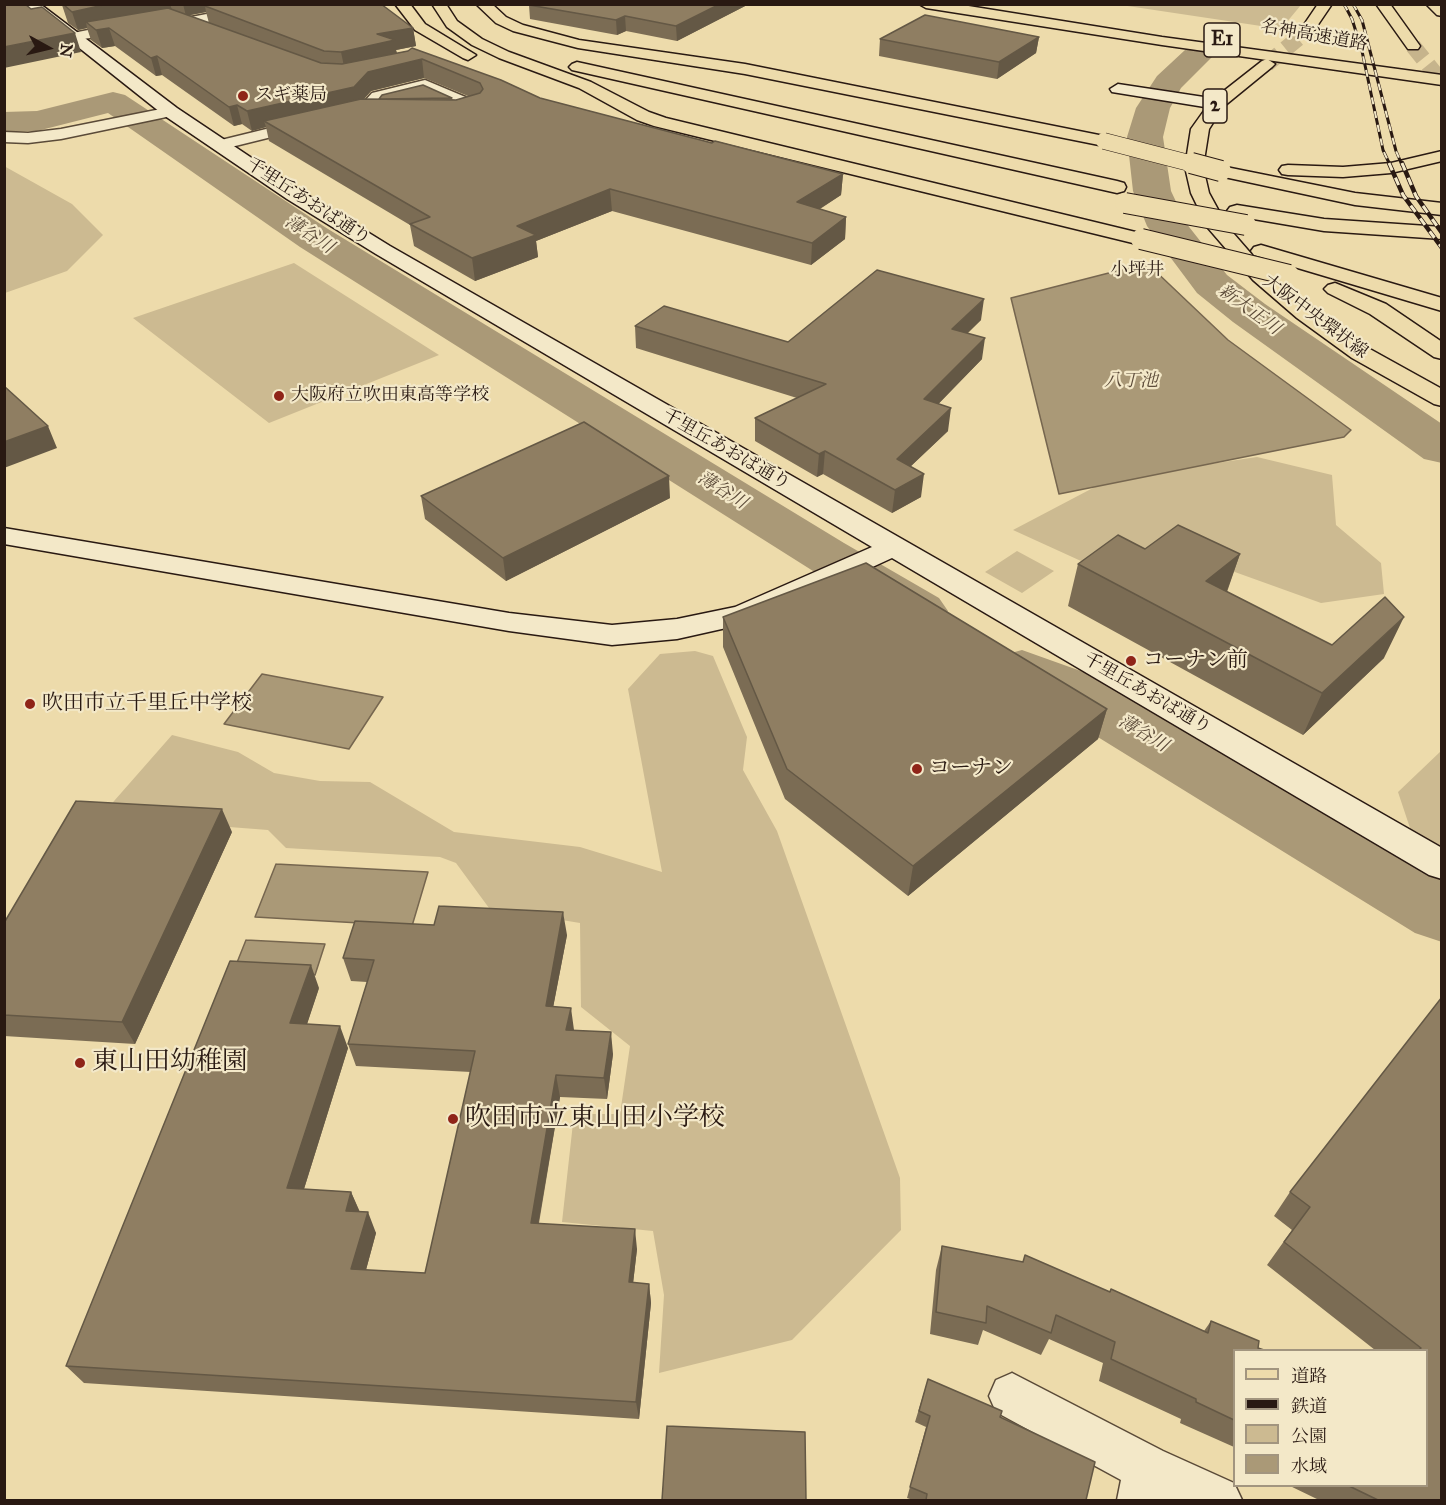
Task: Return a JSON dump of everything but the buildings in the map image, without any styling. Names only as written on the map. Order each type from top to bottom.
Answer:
[{"type":"main road","points":[[402,4],[420,27],[444,43],[473,57],[626,107]]},
{"type":"main road","points":[[439,4],[452,24],[483,45],[585,85],[643,116],[679,128],[1325,285],[1401,323],[1442,352]]},
{"type":"main road","points":[[483,4],[501,20],[531,33],[578,44],[745,69],[1104,141],[1221,166],[1355,199],[1442,209]]},
{"type":"main road","points":[[913,4],[1442,79]]},
{"type":"main road","points":[[926,4],[967,12]]},
{"type":"main road","name":"名神高速道路","points":[[1002,4],[1442,79]]},
{"type":"main road","name":"名神高速道路","points":[[1289,39],[1309,37],[1325,4]]},
{"type":"main road","points":[[1383,4],[1409,54]]},
{"type":"main road","points":[[1433,4],[1442,12]]},
{"type":"main road","points":[[520,11],[529,23],[551,33],[660,56]]},
{"type":"main road","points":[[467,15],[498,39],[582,68],[1124,204],[1261,251],[1442,305]]},
{"type":"main road","name":"大阪中央環状線","points":[[1267,64],[1217,104],[1200,129],[1194,167],[1200,194],[1218,228],[1260,276],[1305,313],[1360,353],[1442,399]]},
{"type":"main road","points":[[1221,166],[1343,171],[1391,168],[1442,156]]},
{"type":"main road","points":[[867,173],[1012,194],[1242,218],[1442,233]]},
{"type":"main road","points":[[867,173],[980,182]]},
{"type":"main road","points":[[1037,188],[1124,204]]},
{"type":"main road","points":[[1242,218],[1413,250]]},
{"type":"street","name":"千里丘あおば通り","points":[[31,4],[171,112],[294,195],[880,554],[1442,865]]},
{"type":"street","points":[[73,37],[281,4]]},
{"type":"street","points":[[158,6],[180,20],[208,30]]},
{"type":"street","points":[[385,111],[358,112],[376,96],[424,84],[477,107],[458,112],[448,111]]},
{"type":"street","points":[[1118,89],[1217,104]]},
{"type":"street","points":[[4,138],[61,134],[171,112]]},
{"type":"street","points":[[219,145],[319,121]]},
{"type":"street","points":[[4,536],[509,622],[612,635],[677,629],[743,615],[880,554]]},
{"type":"street","points":[[1012,1396],[1144,1484],[1218,1500]]},
{"type":"green space","points":[[1121,5],[1301,5],[1281,29]]},
{"type":"green space","points":[[4,166],[72,204],[103,235],[67,271],[5,293]]},
{"type":"green space","points":[[294,263],[439,355],[269,423],[133,318]]},
{"type":"green space","points":[[1257,457],[1332,475],[1336,525],[1381,563],[1384,594],[1321,603],[1207,562],[1142,556],[1081,561],[1013,530],[1110,479]]},
{"type":"green space","points":[[1017,551],[1054,571],[1022,593],[985,572]]},
{"type":"green space","points":[[695,651],[713,656],[747,737],[743,770],[777,831],[900,1178],[901,1230],[792,1340],[659,1373],[664,1295],[653,1231],[562,1222],[574,1114],[620,1114],[630,1046],[581,1007],[580,923],[489,908],[456,863],[440,857],[286,848],[268,830],[100,817],[172,735],[238,752],[274,773],[320,781],[370,782],[454,832],[580,847],[662,872],[628,689],[660,654]]},
{"type":"green space","points":[[1441,751],[1441,848],[1411,831],[1398,792]]},
{"type":"water","name":"八丁池","points":[[1140,265],[1150,266],[1228,340],[1351,430],[1344,437],[1059,494],[1011,298]]},
{"type":"water","points":[[262,674],[383,697],[349,749],[224,724]]},
{"type":"water","points":[[276,864],[428,872],[412,926],[255,917]]},
{"type":"water","points":[[246,940],[325,944],[315,975],[234,970]]},
{"type":"waterway","name":"新大正川","points":[[1196,57],[1168,83],[1153,108],[1145,137],[1152,191],[1167,226],[1212,284],[1249,313],[1442,448]]},
{"type":"waterway","name":"薄谷川","points":[[4,122],[37,121],[113,102],[314,238],[918,611]]},
{"type":"waterway","name":"薄谷川","points":[[1022,671],[1069,690],[1442,912]]},
{"type":"tunnel","points":[[1267,64],[1306,32]]},
{"type":"tunnel","points":[[1413,46],[1442,82]]},
{"type":"railway","points":[[1344,4],[1352,19],[1362,51],[1383,150],[1390,165]]},
{"type":"railway","points":[[1353,4],[1362,20],[1396,151],[1402,165]]},
{"type":"railway","points":[[1389,163],[1403,195],[1442,248]]},
{"type":"railway","points":[[1402,163],[1416,196],[1442,233]]},
{"type":"place","name":"スギ薬局","points":[[243,96]]},
{"type":"place","name":"大阪府立吹田東高等学校","points":[[279,396]]},
{"type":"place","name":"コーナン前","points":[[1131,661]]},
{"type":"place","name":"吹田市立千里丘中学校","points":[[30,704]]},
{"type":"place","name":"コーナン","points":[[917,769]]},
{"type":"place","name":"東山田幼稚園","points":[[80,1063]]},
{"type":"place","name":"吹田市立東山田小学校","points":[[453,1119]]},
{"type":"district","name":"小坪井","points":[[1137,271]]}]
